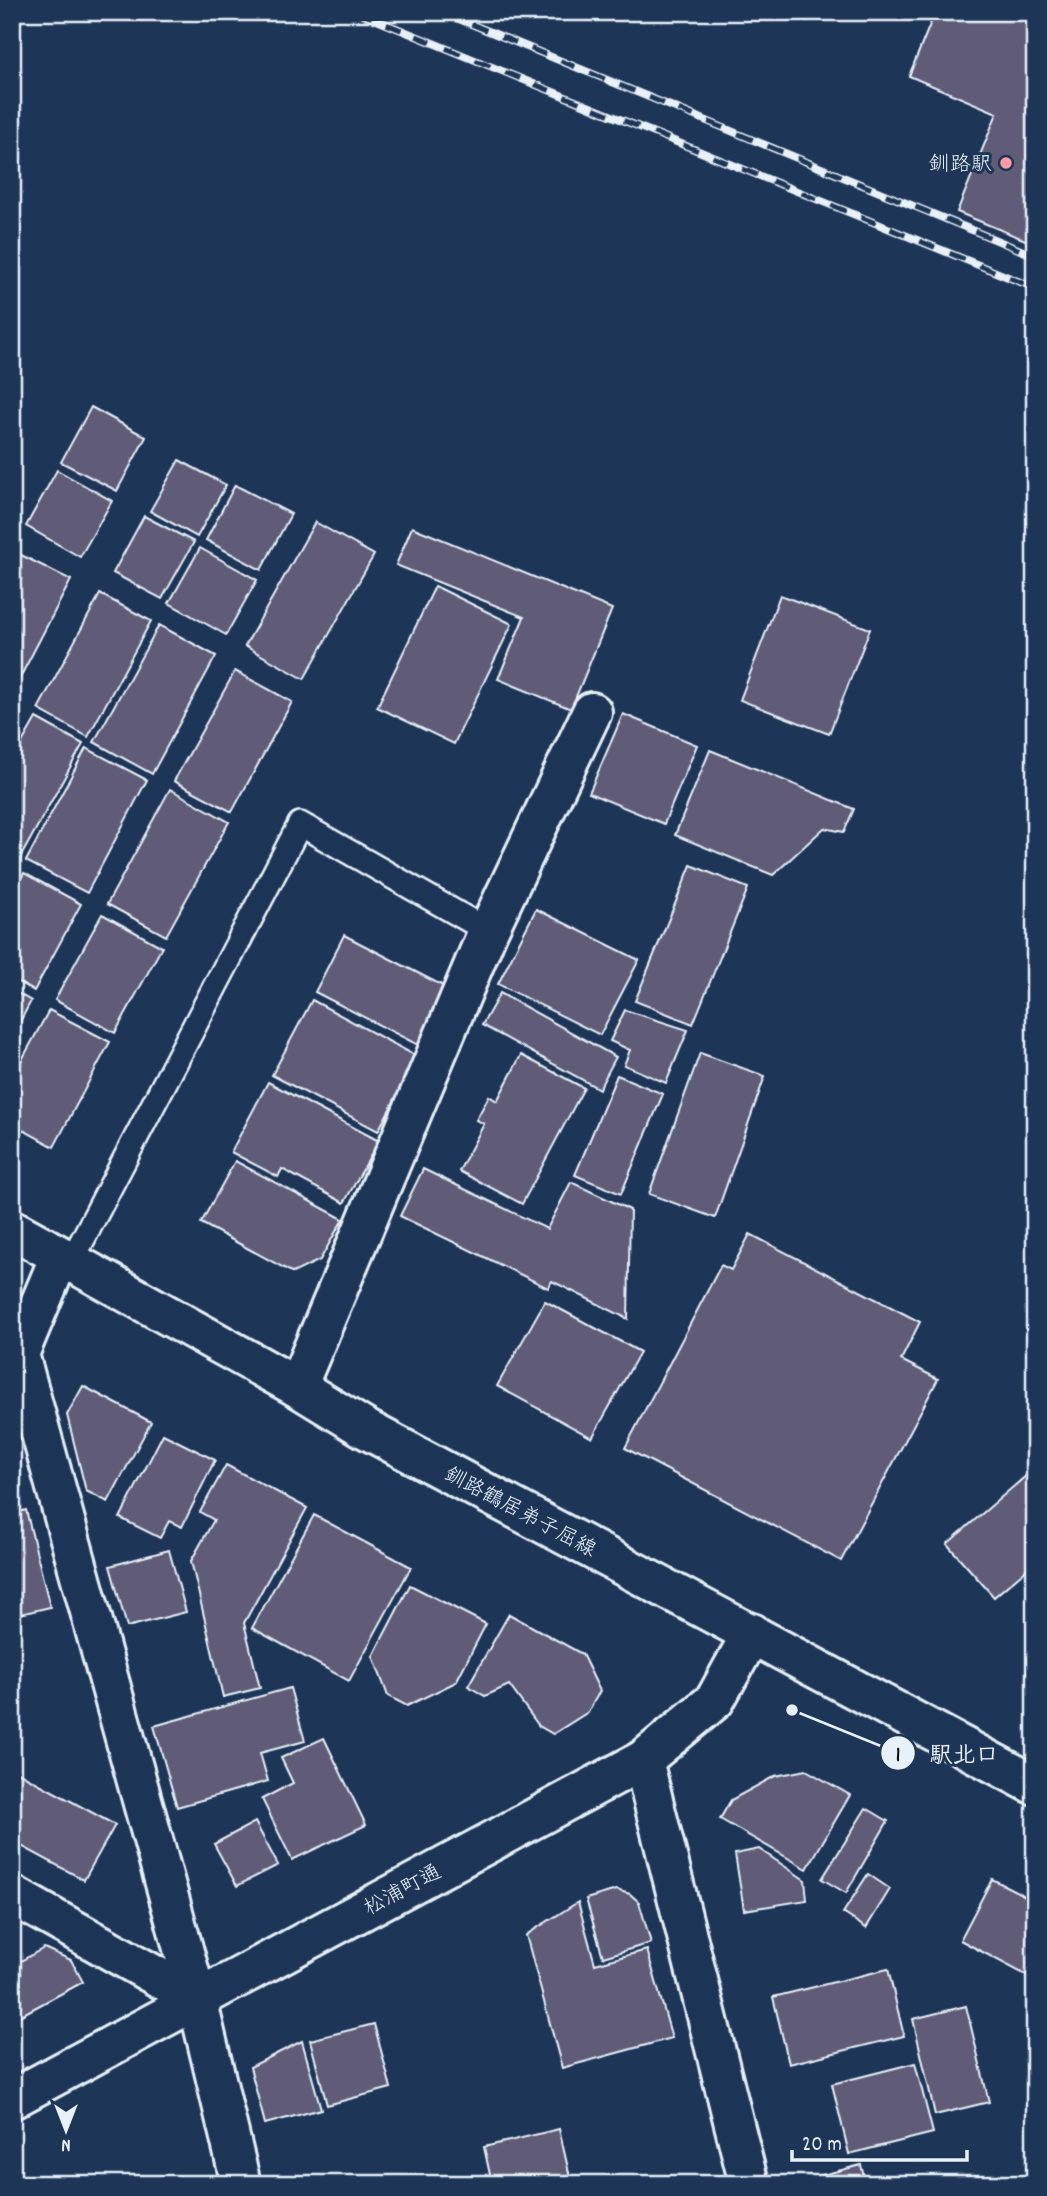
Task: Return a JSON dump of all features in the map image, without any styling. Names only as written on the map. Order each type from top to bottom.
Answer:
[{"type":"street","points":[[298,1387],[488,931],[538,820],[592,712]]},
{"type":"street","name":"釧路鶴居弟子屈線","points":[[12,1229],[298,1387],[364,1428],[1035,1785]]},
{"type":"street","points":[[66,1259],[19,1354],[197,1999],[241,2184]]},
{"type":"street","name":"松浦町通","points":[[12,2099],[643,1760],[715,1700],[752,1633]]},
{"type":"street","points":[[643,1760],[749,2184]]},
{"type":"street","points":[[12,1895],[197,1999]]},
{"type":"lane","points":[[66,1259],[300,824],[488,931]]},
{"type":"building","name":"釧路駅","points":[[935,12],[995,12],[1009,18],[1012,12],[1035,12],[1035,244],[957,212],[997,113],[909,76]]},
{"type":"building","points":[[91,407],[146,437],[117,491],[61,462]]},
{"type":"building","points":[[179,460],[226,485],[197,537],[150,511]]},
{"type":"building","points":[[57,470],[112,501],[80,557],[26,526]]},
{"type":"building","points":[[235,485],[291,514],[261,570],[206,540]]},
{"type":"building","points":[[144,516],[194,542],[162,599],[113,573]]},
{"type":"building","points":[[315,522],[374,555],[304,679],[245,646]]},
{"type":"building","points":[[412,527],[612,609],[571,709],[498,679],[524,617],[396,565]]},
{"type":"building","points":[[200,548],[257,580],[226,635],[169,603]]},
{"type":"building","points":[[17,553],[71,580],[13,691],[12,562]]},
{"type":"building","points":[[435,586],[512,624],[454,744],[377,707]]},
{"type":"building","points":[[100,594],[151,621],[88,737],[38,709]]},
{"type":"building","points":[[780,595],[870,629],[829,734],[740,700]]},
{"type":"building","points":[[159,625],[216,656],[152,774],[94,742]]},
{"type":"building","points":[[235,671],[292,702],[232,812],[174,781]]},
{"type":"building","points":[[623,714],[697,745],[664,824],[589,793]]},
{"type":"building","points":[[36,718],[83,744],[20,858],[12,854],[12,760]]},
{"type":"building","points":[[86,748],[147,780],[87,893],[26,861]]},
{"type":"building","points":[[710,750],[854,809],[844,832],[824,828],[773,875],[675,835]]},
{"type":"building","points":[[170,789],[229,822],[166,936],[107,904]]},
{"type":"building","points":[[691,865],[748,888],[693,1024],[635,1001]]},
{"type":"building","points":[[24,873],[81,904],[34,991],[12,979],[12,894]]},
{"type":"building","points":[[536,909],[639,960],[600,1035],[498,984]]},
{"type":"building","points":[[102,914],[162,947],[115,1033],[55,1000]]},
{"type":"building","points":[[344,935],[447,988],[418,1045],[315,992]]},
{"type":"building","points":[[12,990],[31,1001],[12,1037]]},
{"type":"building","points":[[500,993],[616,1057],[599,1089],[482,1025]]},
{"type":"building","points":[[312,1000],[418,1057],[378,1131],[272,1075]]},
{"type":"building","points":[[49,1010],[110,1042],[54,1147],[12,1124],[12,1078]]},
{"type":"building","points":[[625,1010],[688,1030],[666,1083],[624,1065],[630,1050],[610,1041]]},
{"type":"building","points":[[700,1053],[765,1076],[715,1218],[649,1194]]},
{"type":"building","points":[[521,1055],[584,1088],[522,1204],[459,1171],[484,1124],[476,1120],[489,1096],[497,1101]]},
{"type":"building","points":[[617,1075],[663,1094],[621,1194],[575,1175]]},
{"type":"building","points":[[268,1082],[379,1141],[344,1203],[282,1169],[278,1177],[231,1152]]},
{"type":"building","points":[[235,1161],[343,1219],[320,1260],[293,1273],[201,1223]]},
{"type":"building","points":[[423,1169],[547,1229],[571,1182],[630,1210],[628,1319],[552,1281],[548,1288],[400,1216]]},
{"type":"building","points":[[750,1234],[920,1322],[901,1360],[938,1379],[841,1561],[625,1448],[721,1265],[731,1270]]},
{"type":"building","points":[[545,1301],[640,1352],[592,1438],[497,1386]]},
{"type":"building","points":[[83,1386],[151,1422],[108,1502],[86,1491],[67,1415]]},
{"type":"building","points":[[163,1434],[215,1460],[182,1527],[169,1521],[160,1538],[120,1518]]},
{"type":"building","points":[[226,1465],[307,1508],[244,1623],[260,1688],[223,1697],[191,1561],[214,1520],[200,1512]]},
{"type":"building","points":[[1035,1468],[1035,1562],[994,1597],[947,1544]]},
{"type":"building","points":[[26,1510],[50,1607],[12,1616],[12,1514]]},
{"type":"building","points":[[314,1515],[411,1567],[349,1681],[252,1628]]},
{"type":"building","points":[[169,1550],[186,1612],[127,1627],[110,1566]]},
{"type":"building","points":[[410,1585],[486,1624],[456,1682],[407,1706],[388,1696],[373,1656]]},
{"type":"building","points":[[509,1614],[582,1654],[600,1691],[588,1712],[553,1734],[539,1726],[509,1685],[485,1696],[468,1686]]},
{"type":"building","points":[[1035,1652],[1035,1675],[1027,1672]]},
{"type":"building","points":[[290,1688],[305,1741],[260,1753],[268,1781],[177,1807],[154,1726]]},
{"type":"building","points":[[324,1738],[366,1825],[292,1860],[262,1799],[293,1783],[281,1758]]},
{"type":"building","points":[[12,1769],[115,1825],[84,1880],[12,1841]]},
{"type":"building","points":[[806,1770],[850,1795],[807,1869],[720,1819],[731,1800],[775,1776]]},
{"type":"building","points":[[866,1808],[888,1821],[846,1893],[822,1879]]},
{"type":"building","points":[[255,1822],[278,1865],[237,1886],[214,1844]]},
{"type":"building","points":[[759,1849],[805,1880],[807,1900],[744,1910],[735,1854]]},
{"type":"building","points":[[868,1874],[890,1889],[866,1928],[843,1913]]},
{"type":"building","points":[[992,1879],[1035,1901],[1035,1980],[960,1940]]},
{"type":"building","points":[[616,1890],[630,1894],[639,1902],[651,1943],[603,1957],[586,1899]]},
{"type":"building","points":[[578,1902],[595,1964],[647,1950],[672,2038],[562,2068],[526,1935]]},
{"type":"building","points":[[44,1948],[71,1960],[83,1982],[12,2020],[12,1955],[17,1963]]},
{"type":"building","points":[[888,1969],[904,2036],[789,2064],[773,1997]]},
{"type":"building","points":[[966,2006],[989,2102],[935,2115],[913,2019]]},
{"type":"building","points":[[374,2024],[391,2088],[327,2105],[310,2040]]},
{"type":"building","points":[[302,2041],[321,2109],[265,2124],[250,2067]]},
{"type":"building","points":[[915,2063],[933,2133],[849,2154],[832,2084]]},
{"type":"building","points":[[559,2129],[570,2177],[558,2184],[492,2184],[484,2147]]},
{"type":"building","points":[[861,2165],[866,2184],[809,2184],[807,2179]]},
{"type":"railway","points":[[357,12],[1035,288]]},
{"type":"railway","points":[[442,12],[1035,256]]},
{"type":"place","name":"釧路駅","points":[[1006,163]]},
{"type":"place","name":"駅北口","points":[[792,1710]]}]
